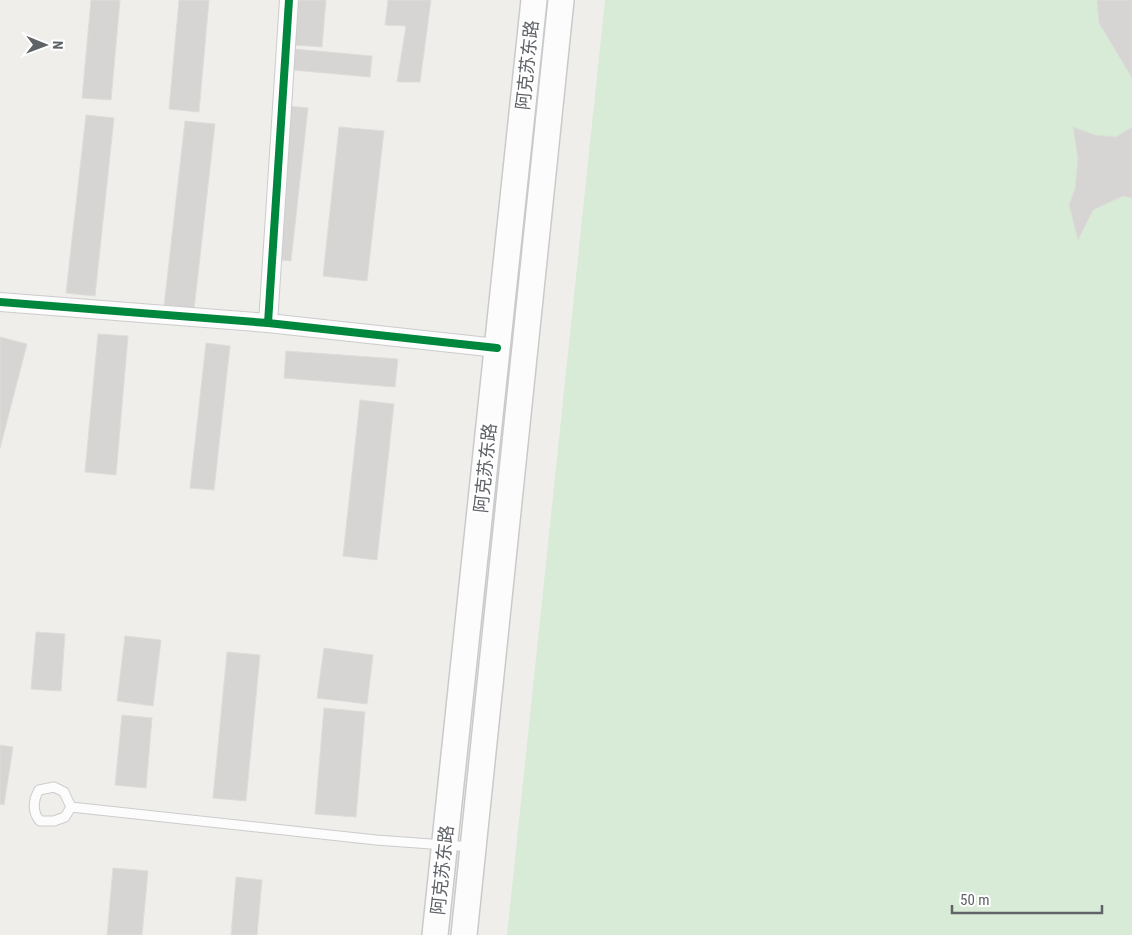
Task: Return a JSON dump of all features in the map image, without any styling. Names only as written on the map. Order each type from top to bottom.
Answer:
[{"type":"main road","name":"阿克苏东路","points":[[435,935],[534,0]]},
{"type":"main road","name":"阿克苏东路","points":[[464,935],[561,0]]},
{"type":"street","points":[[268,323],[289,0]]},
{"type":"street","points":[[0,302],[268,323],[497,348]]},
{"type":"lane","points":[[54,787],[64,792],[72,806],[65,817],[54,821],[40,820],[35,815],[34,798],[39,790],[54,787]]},
{"type":"lane","points":[[72,806],[376,840],[472,847]]},
{"type":"green space","points":[[605,0],[1132,0],[1132,935],[507,935]]},
{"type":"building","points":[[91,0],[120,0],[111,100],[82,98]]},
{"type":"building","points":[[179,0],[209,0],[199,112],[169,109]]},
{"type":"building","points":[[299,0],[326,0],[322,47],[295,45]]},
{"type":"building","points":[[388,0],[431,0],[420,82],[397,82],[406,26],[385,25]]},
{"type":"building","points":[[1097,0],[1132,0],[1132,78],[1099,23]]},
{"type":"building","points":[[294,49],[372,56],[370,77],[292,70]]},
{"type":"building","points":[[279,105],[308,108],[291,261],[263,258]]},
{"type":"building","points":[[86,115],[114,118],[95,296],[66,293]]},
{"type":"building","points":[[185,121],[215,124],[194,310],[164,306]]},
{"type":"building","points":[[339,127],[384,131],[367,281],[323,276]]},
{"type":"building","points":[[1073,127],[1095,135],[1116,137],[1132,127],[1132,198],[1123,196],[1093,210],[1078,240],[1069,205],[1075,189],[1078,159]]},
{"type":"building","points":[[98,334],[128,336],[116,475],[85,472]]},
{"type":"building","points":[[0,337],[27,344],[0,448]]},
{"type":"building","points":[[206,343],[230,346],[214,490],[190,488]]},
{"type":"building","points":[[286,351],[398,359],[395,387],[284,378]]},
{"type":"building","points":[[360,400],[394,404],[377,560],[343,556]]},
{"type":"building","points":[[36,632],[65,634],[61,691],[31,689]]},
{"type":"building","points":[[125,636],[161,640],[153,706],[117,701]]},
{"type":"building","points":[[324,648],[373,655],[367,704],[317,698]]},
{"type":"building","points":[[227,652],[260,655],[246,801],[213,798]]},
{"type":"building","points":[[324,708],[365,712],[356,817],[315,814]]},
{"type":"building","points":[[122,715],[152,718],[146,788],[115,785]]},
{"type":"building","points":[[0,745],[13,747],[4,805],[0,804]]},
{"type":"building","points":[[113,868],[148,871],[142,935],[107,935]]},
{"type":"building","points":[[236,877],[262,880],[257,935],[231,935]]},
{"type":"cycle path","points":[[268,323],[289,0]]},
{"type":"cycle path","points":[[0,302],[268,323],[497,348]]}]
